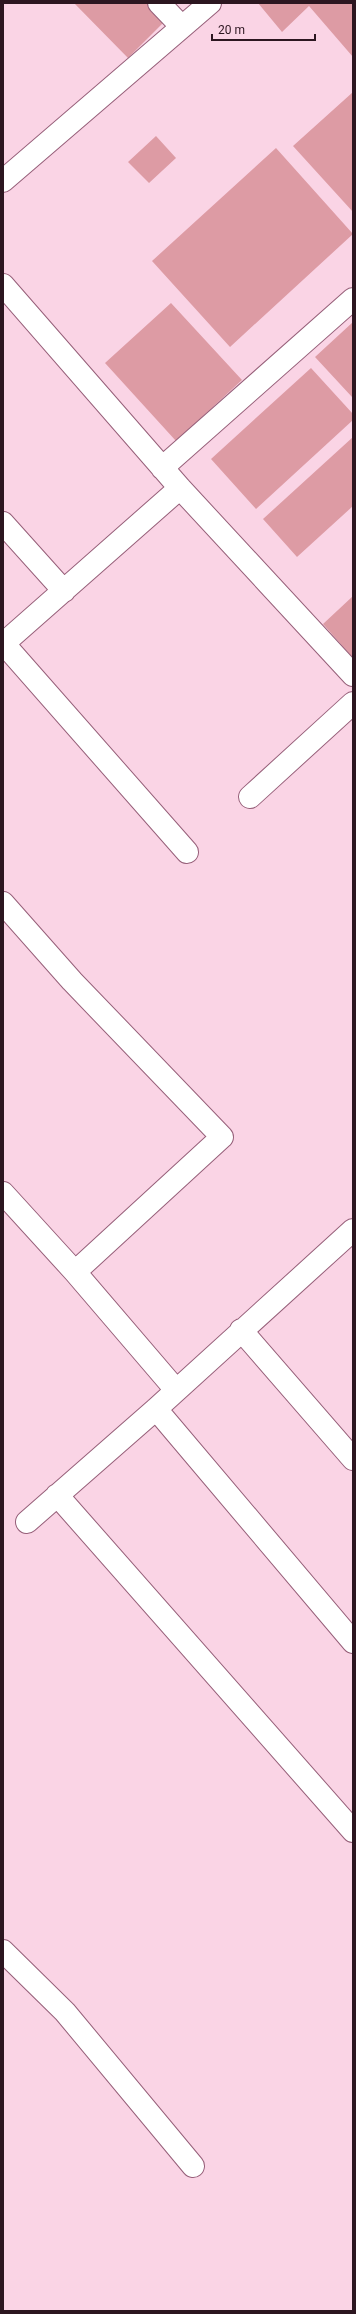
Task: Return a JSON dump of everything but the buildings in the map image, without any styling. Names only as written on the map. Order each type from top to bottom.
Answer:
[{"type":"street","points":[[159,3],[182,27]]},
{"type":"street","points":[[3,181],[210,3]]},
{"type":"street","points":[[3,285],[162,468],[353,675]]},
{"type":"street","points":[[162,468],[353,299]]},
{"type":"street","points":[[180,488],[3,644],[187,852]]},
{"type":"street","points":[[3,523],[64,591]]},
{"type":"street","points":[[250,797],[353,703]]},
{"type":"street","points":[[3,903],[72,981],[222,1137],[75,1272]]},
{"type":"street","points":[[6,1202],[75,1272],[176,1390]]},
{"type":"street","points":[[26,1522],[156,1409],[241,1330],[353,1230]]},
{"type":"street","points":[[241,1330],[353,1459]]},
{"type":"street","points":[[156,1409],[353,1642]]},
{"type":"street","points":[[57,1495],[353,1831]]},
{"type":"street","points":[[3,1951],[65,2012],[193,2166]]}]
